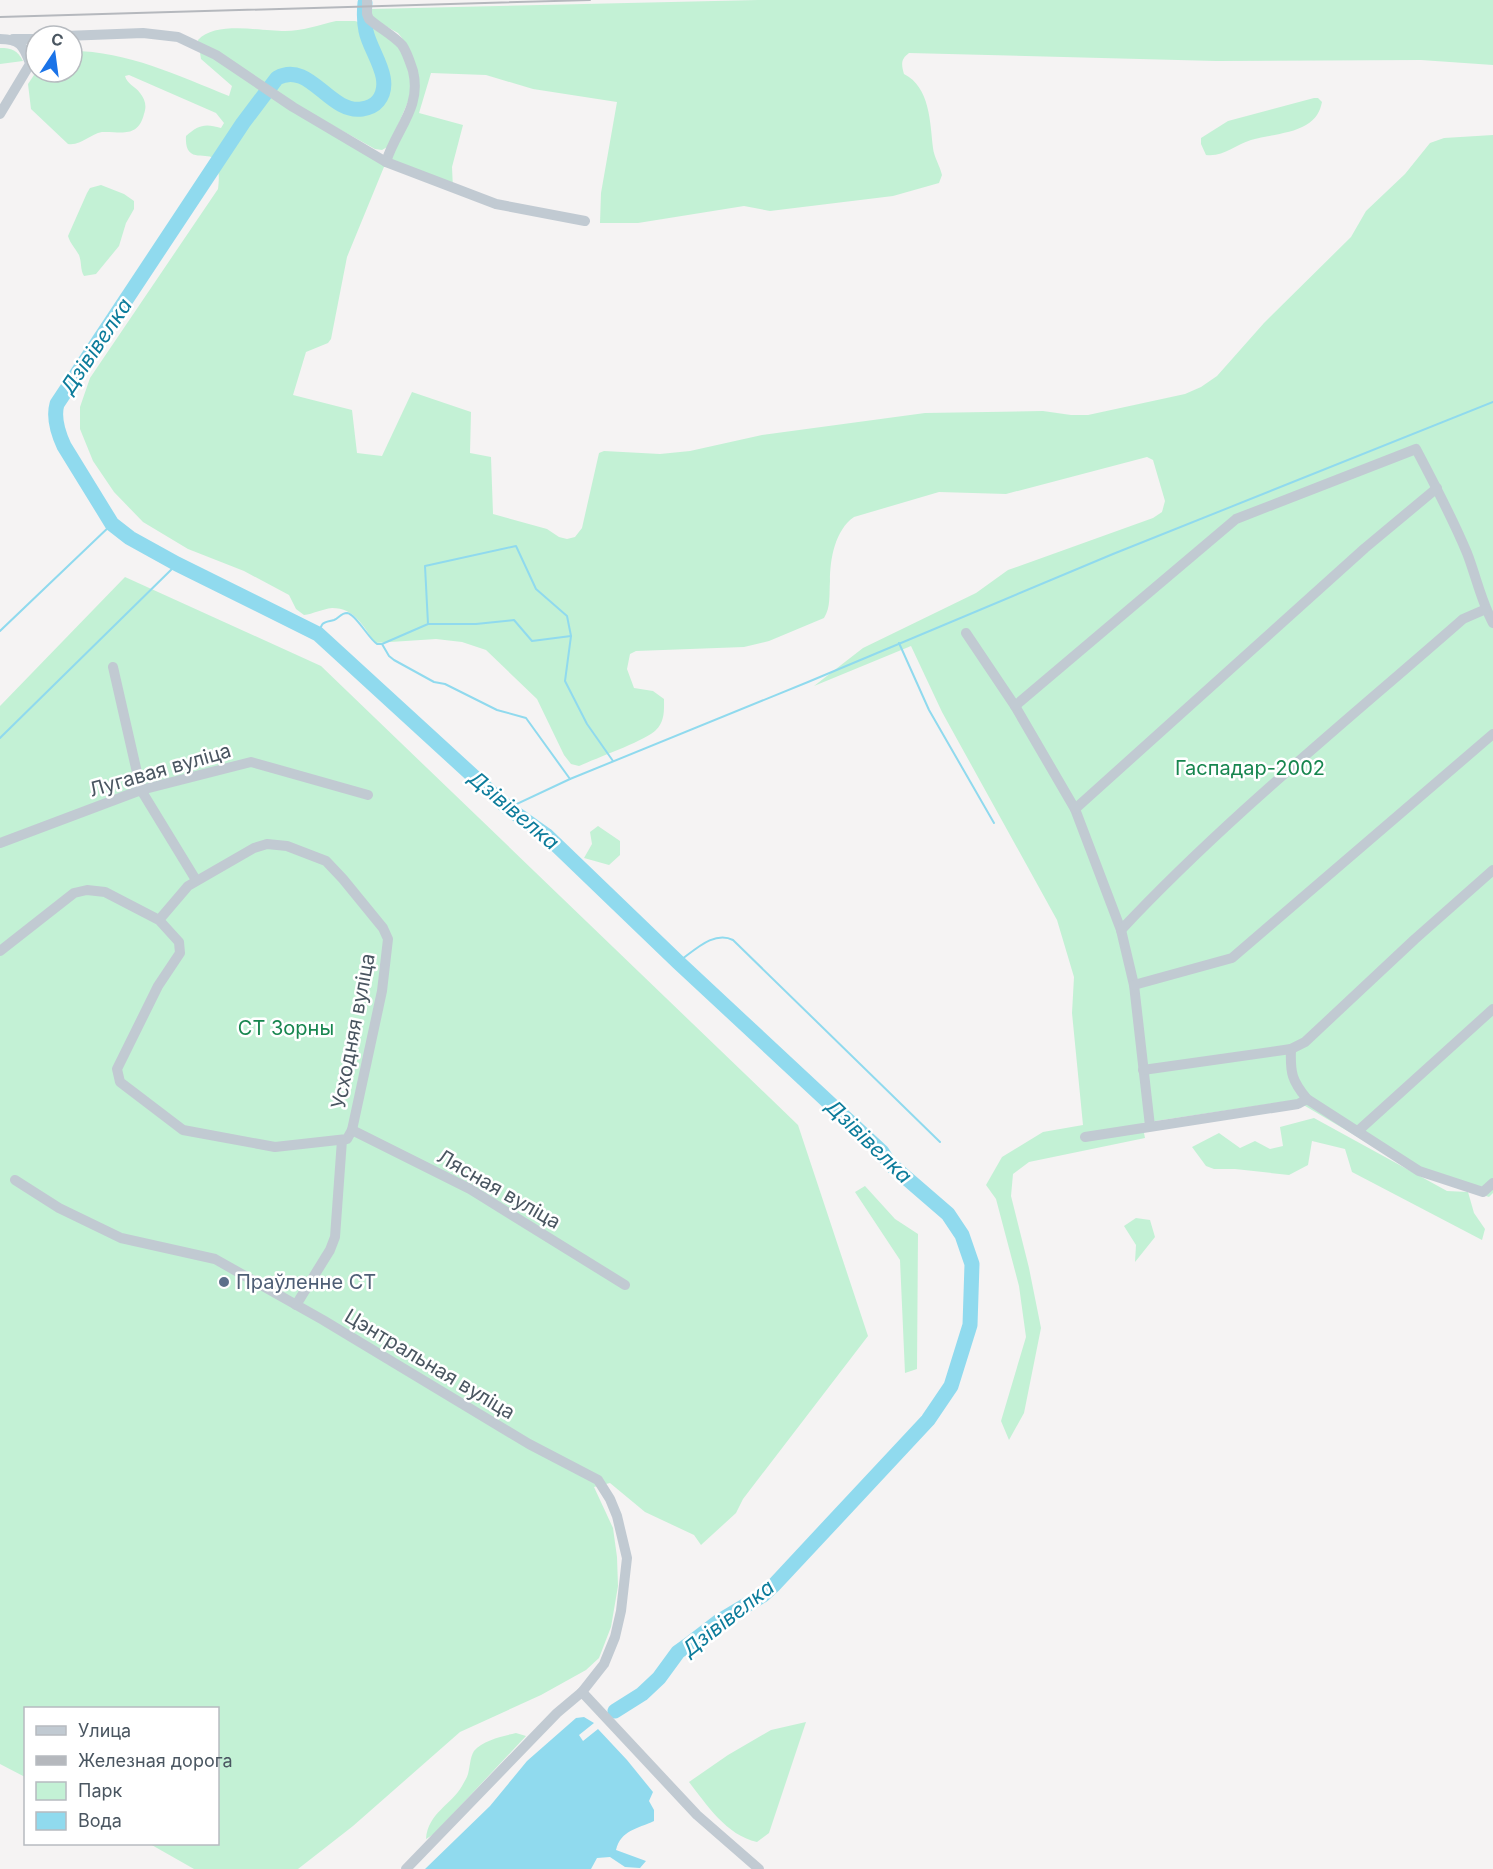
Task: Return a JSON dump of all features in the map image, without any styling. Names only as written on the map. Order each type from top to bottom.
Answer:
[{"type":"street","points":[[367,0],[369,19],[401,45],[405,51],[416,89],[410,111],[386,162]]},
{"type":"street","points":[[84,35],[143,33],[178,37],[216,55],[277,97],[386,162],[496,204],[585,221]]},
{"type":"street","points":[[0,39],[24,39]]},
{"type":"street","points":[[13,39],[24,49]]},
{"type":"street","points":[[0,114],[24,73]]},
{"type":"street","points":[[1015,706],[1236,519],[1416,449],[1437,488],[1467,555],[1485,609],[1493,623]]},
{"type":"street","points":[[1076,809],[1365,548],[1437,488]]},
{"type":"street","points":[[1121,930],[1153,897],[1285,774],[1463,619],[1485,609]]},
{"type":"street","points":[[966,633],[1015,706],[1076,809],[1121,930],[1134,985],[1150,1126]]},
{"type":"street","points":[[113,668],[141,790],[196,880],[159,920]]},
{"type":"street","points":[[1134,985],[1232,958],[1493,734]]},
{"type":"street","name":"Лугавая вуліца","points":[[0,843],[141,790],[251,762],[368,795]]},
{"type":"street","name":"Усходняя вуліца","points":[[196,880],[254,848],[267,844],[287,846],[326,861],[383,928],[388,939],[382,991],[352,1131]]},
{"type":"street","points":[[1143,1070],[1292,1049],[1305,1042],[1493,870]]},
{"type":"street","points":[[0,951],[72,894],[87,890],[105,892],[159,920],[179,942],[180,953],[158,986],[117,1069],[120,1082],[183,1130],[275,1147],[347,1139],[352,1131]]},
{"type":"street","points":[[1358,1131],[1493,1010]]},
{"type":"street","points":[[1292,1049],[1290,1070],[1296,1086],[1307,1100],[1419,1171],[1483,1192],[1493,1183]]},
{"type":"street","points":[[1085,1137],[1298,1104],[1307,1100]]},
{"type":"street","name":"Лясная вуліца","points":[[352,1131],[470,1189],[625,1285]]},
{"type":"street","points":[[296,1305],[330,1250],[335,1237],[342,1140]]},
{"type":"street","name":"Цэнтральная вуліца","points":[[15,1180],[59,1208],[121,1238],[215,1259],[529,1444],[598,1480],[617,1516],[627,1558],[621,1611],[615,1637],[604,1664],[582,1692]]},
{"type":"street","points":[[406,1869],[557,1713],[582,1692],[697,1815],[759,1869]]},
{"type":"green space","points":[[758,0],[1493,0],[1493,65],[1421,60],[1216,61],[909,53],[904,57],[903,70],[924,96],[934,151],[942,175],[939,183],[893,196],[770,211],[744,206],[638,223],[600,223],[601,193],[617,102],[533,89],[486,75],[431,73],[419,113],[463,125],[452,167],[453,189],[388,159],[418,95],[402,38],[398,33],[373,19],[371,9]]},
{"type":"green space","name":"Гаспадар-2002","points":[[336,21],[355,21],[374,27],[404,51],[413,90],[389,146],[382,150],[375,149],[298,106],[386,162],[347,257],[331,339],[328,343],[306,352],[293,395],[352,410],[357,453],[382,456],[412,392],[471,412],[470,453],[491,457],[493,514],[547,529],[567,539],[575,537],[582,528],[599,453],[604,451],[660,454],[690,451],[762,435],[925,413],[1043,411],[1088,415],[1185,394],[1217,376],[1264,323],[1351,237],[1366,211],[1405,174],[1430,143],[1444,138],[1493,135],[1493,1193],[1489,1197],[1422,1175],[1295,1100],[1142,1123],[1145,1138],[1029,1162],[1013,1174],[1011,1196],[1041,1328],[1024,1413],[1009,1440],[1001,1421],[1026,1337],[1019,1286],[996,1199],[986,1185],[1002,1157],[1043,1132],[1083,1125],[1072,1013],[1074,977],[1057,920],[942,712],[911,646],[814,686],[863,648],[976,593],[1008,570],[1153,518],[1162,512],[1165,501],[1153,460],[1147,457],[1006,494],[939,492],[854,517],[842,529],[835,546],[831,564],[829,605],[824,618],[769,641],[744,647],[636,651],[630,654],[627,669],[634,688],[653,691],[664,699],[661,723],[651,734],[632,744],[579,766],[571,764],[564,755],[537,699],[486,650],[462,642],[436,639],[375,643],[358,619],[347,611],[332,608],[304,615],[296,609],[289,595],[244,571],[188,549],[143,522],[114,492],[93,461],[80,429],[80,407],[90,378],[218,189],[217,163],[212,157],[192,154],[186,145],[186,136],[198,127],[206,125],[221,128],[224,123],[216,113],[129,75],[125,76],[126,79],[140,93],[145,103],[144,114],[137,127],[128,132],[102,132],[77,143],[68,144],[31,109],[28,84],[84,84],[84,52],[92,52],[113,55],[152,66],[229,96],[232,86],[201,59],[198,40],[206,34],[227,29],[291,31]]},
{"type":"green space","points":[[0,48],[14,50],[23,61],[0,64]]},
{"type":"green space","points":[[1314,98],[1322,102],[1321,106],[1315,118],[1306,125],[1251,140],[1218,154],[1206,155],[1201,138],[1228,121]]},
{"type":"green space","points":[[101,185],[124,194],[134,201],[134,209],[126,223],[119,246],[96,274],[84,276],[79,255],[68,236],[90,188]]},
{"type":"green space","name":"СТ Зорны","points":[[125,577],[321,666],[798,1125],[868,1336],[743,1499],[736,1513],[701,1545],[694,1535],[645,1512],[610,1483],[594,1487],[613,1528],[618,1586],[611,1627],[599,1658],[586,1670],[541,1695],[460,1732],[353,1826],[298,1869],[194,1869],[152,1845],[219,1845],[219,1707],[24,1707],[24,1776],[0,1764],[0,706]]},
{"type":"green space","points":[[598,826],[620,841],[620,855],[609,865],[584,858],[592,844],[590,832]]},
{"type":"green space","points":[[1314,1118],[1447,1191],[1468,1192],[1474,1213],[1485,1229],[1482,1240],[1352,1172],[1345,1149],[1312,1141],[1308,1165],[1289,1175],[1214,1169],[1206,1166],[1192,1147],[1219,1133],[1240,1148],[1255,1141],[1270,1149],[1283,1146],[1280,1127]]},
{"type":"green space","points":[[865,1186],[895,1219],[918,1234],[917,1369],[905,1373],[900,1260],[855,1192]]},
{"type":"green space","points":[[1136,1218],[1150,1220],[1155,1237],[1135,1262],[1136,1245],[1124,1226]]},
{"type":"green space","points":[[806,1722],[769,1833],[757,1842],[736,1833],[727,1826],[689,1782],[728,1755],[771,1730]]},
{"type":"green space","points":[[516,1733],[526,1736],[434,1834],[426,1839],[431,1822],[457,1793],[465,1780],[474,1751],[488,1741]]},
{"type":"water","points":[[584,1717],[594,1723],[579,1735],[583,1741],[598,1729],[653,1792],[649,1801],[654,1810],[654,1821],[626,1834],[618,1843],[616,1850],[646,1861],[640,1868],[625,1867],[610,1857],[597,1858],[591,1869],[425,1869],[490,1806],[527,1761],[576,1718]]},
{"type":"waterway","name":"Дзівівелка","points":[[365,3],[366,31],[383,75],[383,93],[378,101],[366,108],[350,108],[339,104],[300,76],[289,74],[277,78],[243,123],[57,404],[57,425],[64,446],[112,524],[130,538],[177,564],[318,634],[508,808],[546,835],[882,1152],[889,1163],[948,1214],[962,1235],[972,1264],[970,1325],[951,1386],[928,1420],[774,1585],[763,1595],[718,1622],[678,1652],[659,1678],[642,1694],[615,1711]]},
{"type":"waterway","points":[[508,808],[570,779],[1113,554],[1493,402]]},
{"type":"waterway","points":[[0,631],[112,524]]},
{"type":"waterway","points":[[382,644],[428,624],[425,566],[516,546],[536,589],[567,616],[571,636],[565,681],[587,724],[613,761]]},
{"type":"waterway","points":[[0,738],[177,564]]},
{"type":"waterway","points":[[318,634],[323,623],[334,620],[345,613],[351,614],[373,641],[382,644],[394,660],[434,682],[445,684],[497,710],[526,718],[570,779]]},
{"type":"waterway","points":[[428,624],[476,624],[514,620],[532,641],[571,636]]},
{"type":"waterway","points":[[899,643],[929,710],[994,823]]},
{"type":"waterway","points":[[678,962],[711,940],[719,938],[733,940],[940,1142]]},
{"type":"railway","points":[[0,17],[590,0]]},
{"type":"place","name":"Праўленне СТ","points":[[224,1282]]}]
